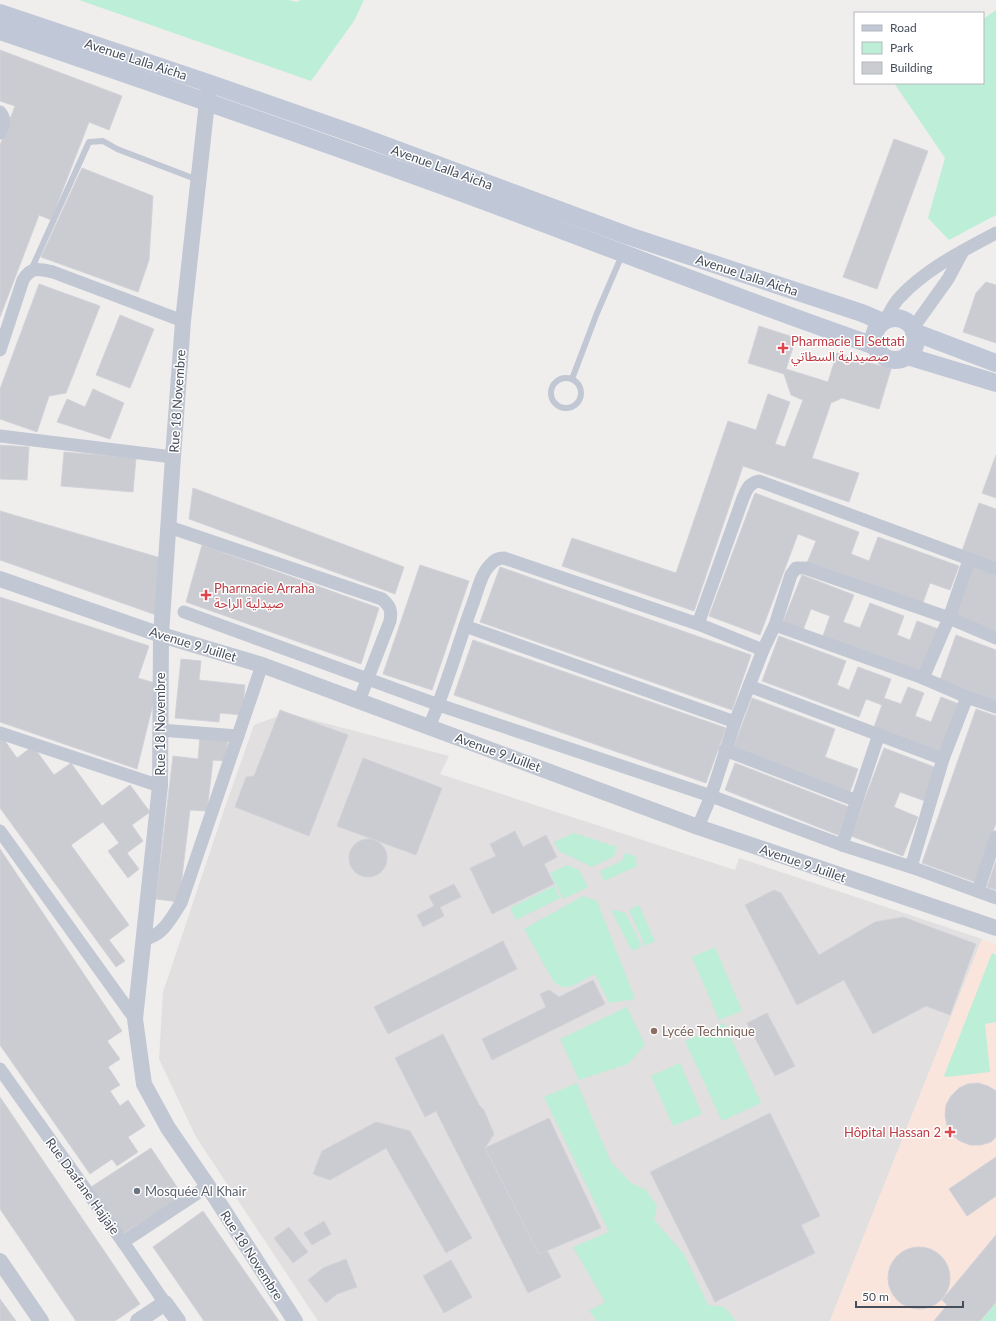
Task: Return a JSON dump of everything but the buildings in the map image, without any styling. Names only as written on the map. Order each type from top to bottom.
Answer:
[{"type":"main road","name":"Avenue Lalla Aicha","points":[[0,13],[357,135],[875,346],[878,352],[888,359],[901,359],[907,356],[996,383]]},
{"type":"main road","name":"Avenue Lalla Aicha","points":[[0,31],[207,102],[468,195],[626,245],[862,313],[884,321],[893,318],[900,319],[906,322],[914,330],[996,363]]},
{"type":"main road","points":[[875,346],[875,333],[884,321]]},
{"type":"main road","points":[[907,356],[912,352],[915,346],[916,339],[914,330]]},
{"type":"street","name":"Rue 18 Novembre","points":[[211,84],[207,102],[183,321],[161,635],[160,786],[135,1019],[144,1084],[168,1128],[208,1186],[295,1321]]},
{"type":"street","points":[[0,112],[4,120],[4,126],[0,133]]},
{"type":"street","points":[[884,321],[900,297],[934,269],[964,250],[996,233]]},
{"type":"street","points":[[914,330],[948,279],[964,250]]},
{"type":"street","points":[[1,342],[22,280],[30,271],[37,269],[53,272],[183,321]]},
{"type":"street","points":[[0,436],[173,457]]},
{"type":"street","points":[[698,624],[743,498],[748,487],[753,482],[759,481],[996,569]]},
{"type":"street","points":[[169,527],[382,599],[387,603],[392,613],[390,621],[360,701]]},
{"type":"street","points":[[429,727],[439,705],[484,574],[490,564],[498,558],[504,558],[698,624],[763,650]]},
{"type":"street","points":[[923,678],[949,618],[969,560]]},
{"type":"street","points":[[698,827],[711,796],[735,722],[763,650],[775,626],[791,575],[796,568],[801,567],[949,618],[996,638]]},
{"type":"street","name":"Avenue 9 Juillet","points":[[0,579],[161,635],[262,665],[698,827],[996,928]]},
{"type":"street","points":[[184,612],[369,678],[439,705],[711,796],[842,845],[911,867],[996,898]]},
{"type":"street","points":[[465,626],[735,722]]},
{"type":"street","points":[[775,626],[923,678],[967,697],[996,707]]},
{"type":"street","points":[[144,939],[158,934],[164,928],[180,903],[262,665]]},
{"type":"street","points":[[749,686],[943,759]]},
{"type":"street","points":[[911,867],[943,759],[967,697]]},
{"type":"street","points":[[160,730],[238,736]]},
{"type":"street","points":[[0,733],[160,786]]},
{"type":"street","points":[[842,845],[879,734]]},
{"type":"street","points":[[725,750],[858,800]]},
{"type":"street","points":[[0,831],[135,1019]]},
{"type":"street","points":[[978,891],[996,837]]},
{"type":"street","name":"Rue Daafane Hajjaje","points":[[0,1069],[165,1303]]},
{"type":"street","points":[[123,1242],[208,1186]]},
{"type":"street","points":[[0,1261],[40,1321]]},
{"type":"street","points":[[138,1321],[165,1303],[178,1321]]},
{"type":"lane","points":[[30,271],[89,142],[103,141],[117,148],[199,180]]},
{"type":"lane","points":[[572,379],[597,313],[626,245]]},
{"type":"lane","points":[[560,379],[572,379],[580,387],[580,399],[572,407],[560,407],[552,399],[552,387],[560,379]]},
{"type":"shaded area","name":"Lycée Technique","points":[[287,713],[449,756],[440,774],[735,870],[739,858],[982,939],[830,1321],[318,1321],[196,1137],[159,1059],[163,992],[254,725]]},
{"type":"shaded area","name":"Hôpital Hassan 2","points":[[982,939],[996,944],[996,1321],[830,1321]]},
{"type":"green space","points":[[79,0],[289,0],[297,2],[301,0],[364,0],[354,21],[311,81]]},
{"type":"green space","points":[[996,10],[996,215],[949,240],[928,218],[945,158],[895,84],[984,84],[984,18]]},
{"type":"green space","points":[[574,833],[617,847],[614,856],[592,867],[559,851],[554,842]]},
{"type":"green space","points":[[625,853],[635,856],[637,866],[604,881],[600,871],[622,861]]},
{"type":"green space","points":[[567,865],[579,870],[588,887],[563,899],[550,873]]},
{"type":"green space","points":[[554,886],[560,898],[516,920],[510,908]]},
{"type":"green space","points":[[583,896],[597,901],[635,999],[609,1003],[595,974],[572,986],[562,987],[554,982],[524,929]]},
{"type":"green space","points":[[639,905],[655,941],[645,946],[629,910]]},
{"type":"green space","points":[[611,910],[625,912],[642,946],[632,951]]},
{"type":"green space","points":[[715,947],[742,1011],[719,1020],[692,957]]},
{"type":"green space","points":[[992,953],[996,955],[996,1022],[985,1024],[990,1072],[947,1077],[944,1076]]},
{"type":"green space","points":[[627,1007],[645,1045],[628,1064],[579,1080],[560,1039]]},
{"type":"green space","points":[[724,1023],[761,1103],[722,1121],[685,1041]]},
{"type":"green space","points":[[680,1063],[702,1114],[673,1126],[651,1076]]},
{"type":"green space","points":[[577,1083],[611,1162],[631,1183],[646,1190],[657,1206],[654,1220],[684,1254],[708,1305],[724,1307],[736,1321],[597,1321],[589,1311],[605,1302],[573,1247],[609,1232],[544,1097]]},
{"type":"green space","points":[[996,1302],[996,1321],[981,1321]]},
{"type":"place","name":"Pharmacie El Settati صصيدلية السطاتي","points":[[783,348]]},
{"type":"place","name":"Pharmacie Arraha صيدلية الراحة","points":[[206,595]]},
{"type":"place","name":"Lycée Technique","points":[[654,1031]]},
{"type":"place","name":"Hôpital Hassan 2","points":[[950,1132]]},
{"type":"place","name":"Mosquée Al Khair","points":[[137,1191]]}]
